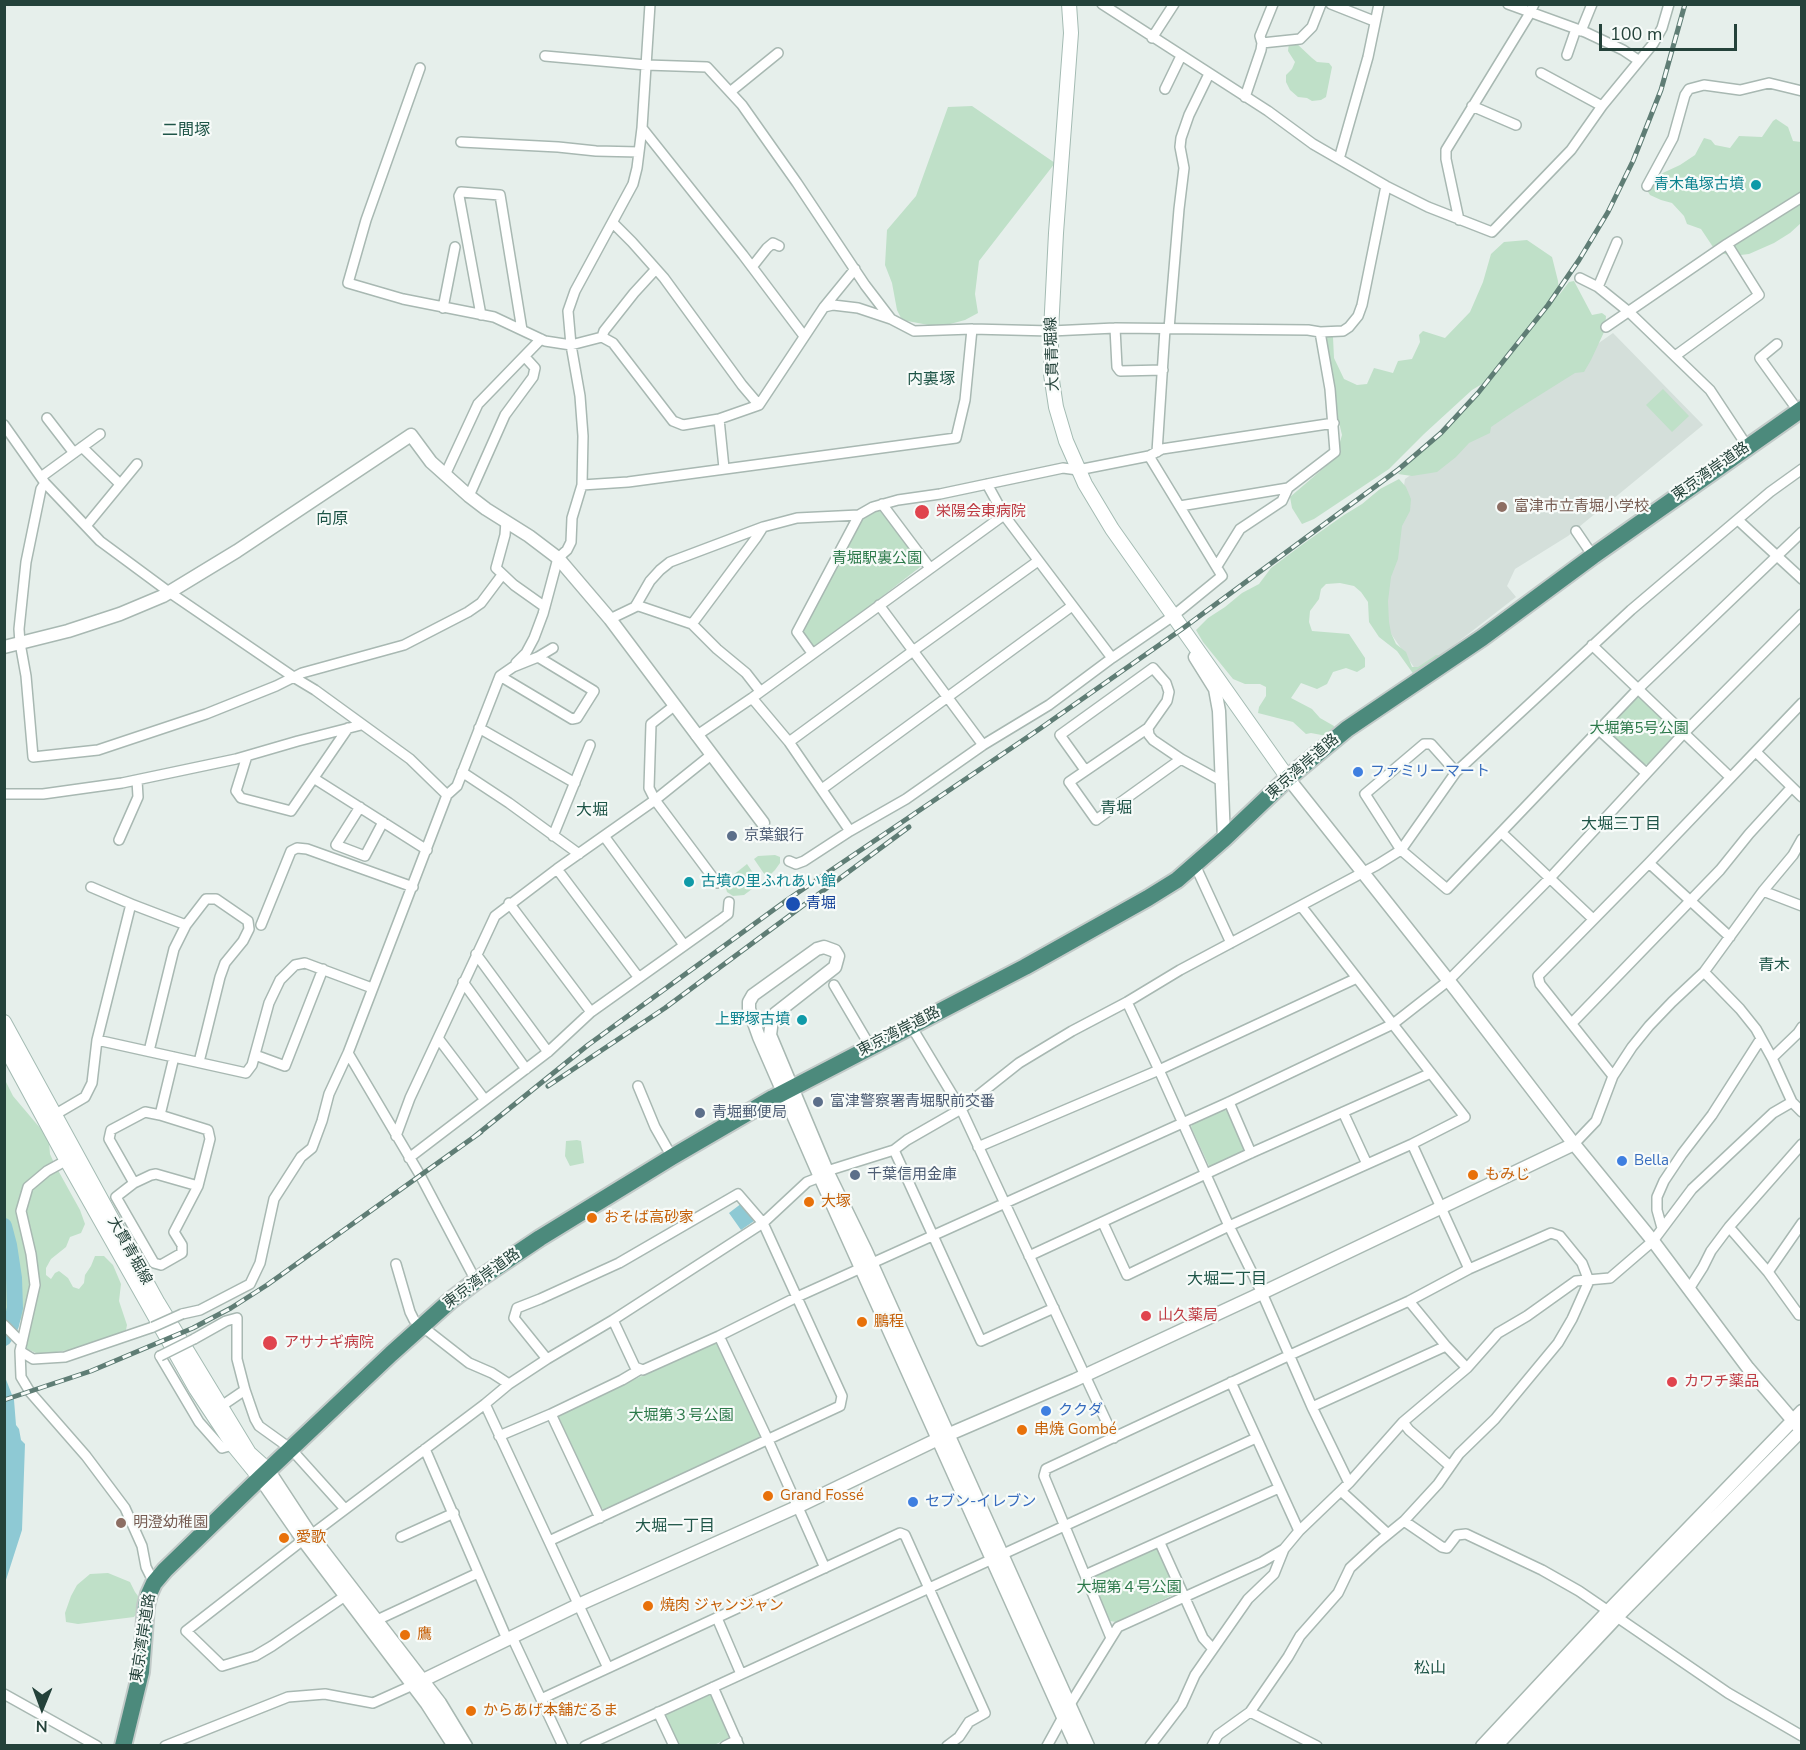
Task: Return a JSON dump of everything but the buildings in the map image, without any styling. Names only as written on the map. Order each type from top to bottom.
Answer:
[{"type":"highway","name":"東京湾岸道路","points":[[123,1746],[141,1672],[146,1606],[154,1582],[264,1474],[422,1325],[476,1281],[540,1238],[788,1089],[1025,967],[1177,880],[1196,865],[1288,778],[1347,729],[1482,638],[1593,556],[1800,410]]},
{"type":"main road","name":"大貫青堀線","points":[[1069,4],[1071,33],[1051,331],[1051,374],[1056,407],[1066,441],[1084,484],[1112,529],[1288,778]]},
{"type":"main road","name":"大貫青堀線","points":[[4,1022],[56,1114],[72,1158],[190,1379],[233,1445],[264,1474]]},
{"type":"main road","name":"大貫青堀線","points":[[4,1045],[220,1407],[264,1474]]},
{"type":"street","points":[[4,1325],[33,1359],[65,1357],[153,1327],[182,1314],[200,1310],[250,1284],[260,1263],[274,1199],[301,1157],[312,1148],[329,1094],[348,1053],[447,795],[457,786],[500,676],[513,667],[526,653],[534,638],[558,558],[567,550],[571,542],[572,518],[582,485],[583,436],[568,311],[575,291],[633,184],[642,128],[650,4]]},
{"type":"street","points":[[1102,4],[1268,111],[1313,144],[1428,207],[1492,232],[1571,150],[1602,106],[1653,44],[1662,28],[1669,4]]},
{"type":"street","points":[[1152,38],[1174,4]]},
{"type":"street","points":[[1245,97],[1261,50],[1260,36],[1273,4]]},
{"type":"street","points":[[1262,43],[1300,39],[1312,27],[1321,4]]},
{"type":"street","points":[[1331,4],[1374,21]]},
{"type":"street","points":[[1339,159],[1368,57],[1379,4]]},
{"type":"street","points":[[1508,4],[1532,9],[1623,50],[1638,60]]},
{"type":"street","points":[[1567,55],[1592,4]]},
{"type":"street","points":[[1459,220],[1446,150],[1532,9]]},
{"type":"street","points":[[730,92],[778,53]]},
{"type":"street","points":[[545,56],[646,65],[707,67],[730,92],[797,183],[865,285],[891,319]]},
{"type":"street","points":[[1165,89],[1181,56]]},
{"type":"street","points":[[420,68],[366,220],[348,283],[394,297],[494,317],[541,339],[571,345],[602,337],[613,343],[673,421],[683,424],[719,419],[759,405],[824,307],[855,268]]},
{"type":"street","points":[[1540,73],[1602,106]]},
{"type":"street","points":[[789,861],[796,864],[804,861],[906,799],[983,745],[1049,705],[1173,616],[1222,576],[1180,506],[1153,454],[1185,168],[1180,147],[1181,138],[1189,115],[1209,74]]},
{"type":"street","points":[[1647,186],[1673,138],[1685,95],[1689,89],[1704,85],[1740,90],[1769,83],[1802,91]]},
{"type":"street","points":[[1472,106],[1516,125]]},
{"type":"street","points":[[642,128],[804,336]]},
{"type":"street","points":[[461,142],[639,152]]},
{"type":"street","points":[[824,307],[833,305],[858,308],[891,319],[914,331],[972,329],[1051,331],[1115,328],[1342,331],[1349,327],[1358,316],[1386,186]]},
{"type":"street","points":[[481,315],[459,196],[461,192],[500,195],[522,330]]},
{"type":"street","points":[[1606,327],[1727,244],[1802,197]]},
{"type":"street","points":[[613,223],[656,269],[759,405]]},
{"type":"street","points":[[1598,286],[1617,242]]},
{"type":"street","points":[[752,267],[773,243],[779,246]]},
{"type":"street","points":[[1675,356],[1759,295],[1727,244]]},
{"type":"street","points":[[443,308],[455,247]]},
{"type":"street","points":[[602,337],[604,331],[634,293],[656,269]]},
{"type":"street","points":[[1580,278],[1598,286],[1629,312],[1710,390],[1747,446]]},
{"type":"street","points":[[1115,328],[1117,367],[1120,371],[1163,370]]},
{"type":"street","points":[[582,485],[628,482],[956,438],[965,400],[972,329]]},
{"type":"street","points":[[1216,566],[1240,529],[1282,501],[1288,488],[1335,452],[1330,388],[1320,332]]},
{"type":"street","points":[[445,475],[478,404],[541,339]]},
{"type":"street","points":[[1777,344],[1760,358],[1800,410]]},
{"type":"street","points":[[469,496],[505,415],[533,377],[535,368],[525,357]]},
{"type":"street","points":[[47,418],[74,453]]},
{"type":"street","points":[[719,419],[724,468]]},
{"type":"street","points":[[610,620],[636,605],[650,581],[670,562],[763,527],[796,518],[859,515],[882,504],[898,500],[940,494],[1063,468],[1078,470],[1153,454],[1162,449],[1334,423]]},
{"type":"street","points":[[4,425],[43,480],[100,541],[169,592],[315,690],[410,759],[447,795]]},
{"type":"street","points":[[100,434],[43,480],[40,489],[26,562],[19,629],[26,676],[33,757],[98,750],[206,714],[295,678],[302,673],[404,645],[447,624],[481,603],[502,575]]},
{"type":"street","points":[[4,647],[68,631],[120,614],[169,592],[237,551],[411,435],[427,458],[469,496],[558,558],[610,620],[763,823]]},
{"type":"street","points":[[82,447],[120,483]]},
{"type":"street","points":[[86,526],[136,464]]},
{"type":"street","points":[[345,1596],[255,1656],[222,1666],[186,1631],[509,1384],[763,1223],[807,1182],[823,1174],[894,1150],[960,1109],[1019,1063],[1072,1031],[1401,850],[1456,772],[1592,645],[1738,520],[1802,469]]},
{"type":"street","points":[[987,484],[1004,515],[1112,658]]},
{"type":"street","points":[[1180,506],[1288,488]]},
{"type":"street","points":[[882,504],[930,568]]},
{"type":"street","points":[[812,653],[797,632],[859,515]]},
{"type":"street","points":[[696,736],[1004,515]]},
{"type":"street","points":[[1738,520],[1802,579]]},
{"type":"street","points":[[506,521],[505,535],[496,568],[545,607]]},
{"type":"street","points":[[692,624],[763,527]]},
{"type":"street","points":[[1576,531],[1593,556]]},
{"type":"street","points":[[1456,772],[1431,744],[1424,744],[1365,794],[1401,850],[1447,889],[1638,689],[1802,532]]},
{"type":"street","points":[[789,742],[1038,561]]},
{"type":"street","points":[[636,605],[692,624],[746,673],[756,695],[850,831]]},
{"type":"street","points":[[879,605],[983,745]]},
{"type":"street","points":[[822,789],[1072,606]]},
{"type":"street","points":[[499,1436],[551,1414],[639,1370],[718,1336],[797,1297],[1229,1102],[1393,1024],[1448,981],[1550,878],[1683,734],[1802,614]]},
{"type":"street","points":[[1182,629],[1182,636],[1215,689],[1219,711],[1224,839]]},
{"type":"street","points":[[1592,645],[1730,777]]},
{"type":"street","points":[[513,667],[553,648]]},
{"type":"street","points":[[500,676],[572,718],[577,718],[594,691],[538,657]]},
{"type":"street","points":[[1085,770],[1060,735],[1153,668],[1166,683],[1169,692],[1167,701],[1148,728],[1069,782],[1096,820],[1181,759]]},
{"type":"street","points":[[1613,1076],[1540,984],[1538,976],[1802,703]]},
{"type":"street","points":[[674,706],[651,724],[649,788],[655,800],[717,883]]},
{"type":"street","points":[[4,794],[43,794],[137,780],[247,756],[361,725]]},
{"type":"street","points":[[247,756],[236,791],[241,798],[291,811],[348,728]]},
{"type":"street","points":[[479,728],[575,783]]},
{"type":"street","points":[[1148,728],[1153,740],[1181,759],[1223,782]]},
{"type":"street","points":[[1599,730],[1647,773]]},
{"type":"street","points":[[553,836],[590,745]]},
{"type":"street","points":[[1756,752],[1802,797]]},
{"type":"street","points":[[396,1136],[410,1098],[495,916],[557,868],[655,800],[711,755]]},
{"type":"street","points":[[462,772],[508,802],[579,854]]},
{"type":"street","points":[[1288,778],[1574,1144],[1653,1241],[1748,1368],[1801,1431],[1612,1615],[1482,1746]]},
{"type":"street","points":[[315,779],[427,850]]},
{"type":"street","points":[[119,840],[138,796],[137,780]]},
{"type":"street","points":[[1572,1023],[1691,902],[1791,788]]},
{"type":"street","points":[[360,807],[336,845],[365,856],[383,822]]},
{"type":"street","points":[[1502,833],[1593,919]]},
{"type":"street","points":[[604,836],[684,945]]},
{"type":"street","points":[[165,1746],[288,1697],[325,1694],[373,1703],[578,1605],[1262,1293],[1574,1144],[1596,1121],[1613,1076],[1632,1047],[1649,1026],[1704,972],[1763,891],[1793,855],[1802,839]]},
{"type":"street","points":[[261,925],[291,851],[297,848],[307,849],[412,887]]},
{"type":"street","points":[[1649,863],[1730,937]]},
{"type":"street","points":[[1196,865],[1231,943]]},
{"type":"street","points":[[557,868],[639,978]]},
{"type":"street","points":[[91,886],[186,925]]},
{"type":"street","points":[[1763,891],[1802,906]]},
{"type":"street","points":[[149,1051],[174,949],[186,925],[206,899],[216,899],[248,921],[249,929],[243,941],[225,963],[199,1062]]},
{"type":"street","points":[[409,1158],[548,1052],[591,1012],[728,914],[729,902]]},
{"type":"street","points":[[509,903],[591,1012]]},
{"type":"street","points":[[56,1114],[85,1097],[92,1083],[97,1040],[131,904]]},
{"type":"street","points":[[1102,1223],[1127,1275],[1229,1226],[1412,1144],[1465,1117],[1301,906]]},
{"type":"street","points":[[788,1089],[759,1037],[749,1009],[749,1002],[753,995],[817,949],[831,948],[838,956],[835,967],[775,1014],[770,1035],[788,1089],[823,1174],[1066,1712],[1076,1746]]},
{"type":"street","points":[[476,954],[548,1052]]},
{"type":"street","points":[[97,1040],[246,1073],[252,1065],[269,1003],[280,980],[295,965],[305,963],[372,988]]},
{"type":"street","points":[[255,1055],[285,1066],[323,969]]},
{"type":"street","points":[[1704,972],[1756,1029],[1792,1102],[1802,1112]]},
{"type":"street","points":[[978,1148],[1159,1070],[1357,978]]},
{"type":"street","points":[[463,982],[526,1069]]},
{"type":"street","points":[[834,985],[870,1046]]},
{"type":"street","points":[[1126,1002],[1349,1483]]},
{"type":"street","points":[[911,1026],[960,1109],[1114,1438]]},
{"type":"street","points":[[1772,1058],[1802,1027]]},
{"type":"street","points":[[438,1038],[485,1100]]},
{"type":"street","points":[[1662,1228],[1657,1210],[1657,1197],[1664,1181],[1712,1115],[1760,1040]]},
{"type":"street","points":[[348,1053],[420,1175],[476,1281]]},
{"type":"street","points":[[160,1116],[174,1057]]},
{"type":"street","points":[[1029,1256],[1431,1073]]},
{"type":"street","points":[[639,1086],[655,1127],[672,1157]]},
{"type":"street","points":[[1229,1102],[1251,1153]]},
{"type":"street","points":[[1150,1746],[1182,1704],[1195,1676],[1248,1599],[1274,1574],[1284,1549],[1299,1531],[1349,1483],[1403,1422],[1467,1368],[1498,1333],[1527,1316],[1576,1281],[1610,1278],[1653,1241],[1692,1189],[1773,1113],[1792,1102]]},
{"type":"street","points":[[134,1183],[109,1139],[111,1131],[145,1112],[208,1130],[210,1139],[198,1186],[174,1232],[182,1245],[182,1252],[160,1265],[154,1263],[116,1197],[134,1183],[151,1174],[198,1186]]},
{"type":"street","points":[[1343,1113],[1368,1164]]},
{"type":"street","points":[[1412,1144],[1469,1269]]},
{"type":"street","points":[[1689,1289],[1710,1251],[1802,1144]]},
{"type":"street","points":[[894,1150],[981,1341],[1054,1308]]},
{"type":"street","points":[[72,1158],[47,1171],[28,1187],[21,1211],[31,1254],[35,1285],[21,1347],[21,1377],[30,1392],[86,1456],[125,1508],[142,1546],[146,1567],[154,1582]]},
{"type":"street","points":[[547,1359],[514,1318],[517,1308],[619,1263],[738,1194],[763,1223],[843,1396],[840,1406],[549,1541]]},
{"type":"street","points":[[1768,1272],[1802,1223]]},
{"type":"street","points":[[1729,1227],[1768,1272],[1799,1314],[1802,1311]]},
{"type":"street","points":[[1112,1638],[1044,1473],[1046,1469],[1409,1300],[1469,1269],[1551,1233],[1560,1236],[1582,1263],[1589,1281],[1558,1343],[1495,1419],[1459,1454],[1438,1484],[1404,1521],[1350,1568],[1338,1593],[1300,1636],[1250,1712],[1218,1735],[1212,1746]]},
{"type":"street","points":[[396,1264],[414,1320],[469,1363],[492,1373],[509,1384]]},
{"type":"street","points":[[1409,1300],[1467,1368]]},
{"type":"street","points":[[233,1445],[222,1448],[199,1422],[160,1356],[226,1321],[237,1318],[237,1359],[255,1419],[259,1426],[291,1449],[345,1509]]},
{"type":"street","points":[[612,1320],[635,1367],[639,1370]]},
{"type":"street","points":[[718,1336],[799,1506],[825,1568]]},
{"type":"street","points":[[1312,1407],[1446,1346]]},
{"type":"street","points":[[1231,1382],[1299,1531]]},
{"type":"street","points":[[220,1407],[245,1390]]},
{"type":"street","points":[[485,1404],[608,1668]]},
{"type":"street","points":[[1496,1746],[1612,1615],[1802,1411]]},
{"type":"street","points":[[551,1414],[600,1518]]},
{"type":"street","points":[[1403,1422],[1450,1466]]},
{"type":"street","points":[[585,1746],[1256,1438]]},
{"type":"street","points":[[425,1449],[478,1573],[563,1746]]},
{"type":"street","points":[[264,1474],[345,1596],[418,1682],[440,1703],[466,1746]]},
{"type":"street","points":[[1085,1575],[1279,1488]]},
{"type":"street","points":[[1341,1491],[1388,1534]]},
{"type":"street","points":[[401,1537],[454,1513]]},
{"type":"street","points":[[1404,1521],[1442,1547],[1447,1548],[1457,1535],[1466,1534],[1542,1570],[1579,1591],[1728,1694],[1802,1736]]},
{"type":"street","points":[[541,1699],[900,1533],[905,1535],[985,1713],[969,1722],[959,1737],[947,1746]]},
{"type":"street","points":[[307,1538],[377,1620],[418,1682],[454,1746]]},
{"type":"street","points":[[1160,1543],[1203,1638],[1213,1649]]},
{"type":"street","points":[[1047,1746],[1118,1626],[1262,1562],[1284,1549]]},
{"type":"street","points":[[377,1620],[478,1573]]},
{"type":"street","points":[[717,1617],[741,1674]]},
{"type":"street","points":[[713,1687],[738,1743],[725,1746]]},
{"type":"street","points":[[4,1694],[97,1746]]},
{"type":"street","points":[[658,1712],[674,1746]]},
{"type":"street","points":[[1066,1712],[1088,1746]]},
{"type":"street","points":[[1250,1712],[1317,1746]]},
{"type":"shaded area","name":"富津市立青堀小学校","points":[[1613,333],[1703,425],[1568,536],[1515,569],[1507,586],[1516,597],[1418,673],[1383,622],[1405,479]]},
{"type":"green space","points":[[1295,42],[1317,62],[1329,63],[1332,67],[1326,97],[1321,100],[1312,101],[1298,97],[1290,90],[1286,82],[1286,75],[1295,62],[1288,51],[1289,43]]},
{"type":"green space","points":[[972,106],[1055,163],[979,261],[975,294],[978,313],[965,320],[939,327],[902,320],[897,310],[892,283],[885,265],[887,230],[916,196],[948,107]]},
{"type":"green space","points":[[1776,119],[1788,127],[1793,141],[1801,142],[1801,223],[1774,243],[1749,254],[1732,256],[1721,253],[1713,247],[1701,229],[1687,224],[1684,216],[1672,203],[1650,195],[1645,187],[1652,178],[1695,155],[1704,138],[1711,140],[1715,145],[1730,148],[1739,136],[1762,137]]},
{"type":"green space","points":[[1527,240],[1552,257],[1559,295],[1569,282],[1574,281],[1592,315],[1602,313],[1606,316],[1605,330],[1584,372],[1575,373],[1491,427],[1490,433],[1469,443],[1437,472],[1412,476],[1398,474],[1475,399],[1487,381],[1472,390],[1389,469],[1314,519],[1302,524],[1292,508],[1290,497],[1326,466],[1337,452],[1342,435],[1322,339],[1328,334],[1333,337],[1334,358],[1344,379],[1357,385],[1367,384],[1374,368],[1393,373],[1398,361],[1412,359],[1420,342],[1419,335],[1423,331],[1445,338],[1470,312],[1483,282],[1491,254],[1504,242]]},
{"type":"green space","points":[[1663,389],[1689,416],[1672,432],[1646,405]]},
{"type":"green space","points":[[1399,479],[1406,487],[1411,499],[1410,511],[1402,526],[1398,559],[1391,577],[1388,601],[1391,633],[1396,644],[1406,652],[1412,667],[1418,667],[1436,655],[1443,656],[1417,679],[1397,651],[1379,637],[1369,622],[1368,602],[1361,592],[1354,586],[1340,583],[1326,584],[1310,611],[1309,622],[1312,631],[1349,634],[1365,658],[1365,667],[1357,672],[1346,668],[1333,672],[1327,684],[1317,689],[1301,683],[1291,698],[1312,709],[1320,718],[1334,726],[1332,737],[1306,734],[1293,722],[1258,713],[1266,696],[1266,687],[1260,684],[1245,684],[1233,679],[1196,630],[1208,618],[1242,593],[1259,584],[1271,568],[1303,544],[1380,489]]},
{"type":"green space","name":"青堀駅裏公園","points":[[881,508],[924,564],[813,650],[800,632],[862,517]]},
{"type":"green space","name":"大堀第5号公園","points":[[1636,697],[1642,697],[1674,730],[1675,736],[1648,764],[1644,765],[1606,732],[1607,728]]},
{"type":"green space","points":[[758,856],[780,857],[780,863],[767,878],[754,859]]},
{"type":"green space","points":[[747,864],[760,883],[744,895],[733,896],[727,892],[725,885],[727,880]]},
{"type":"green space","points":[[4,1078],[13,1096],[46,1135],[50,1154],[85,1224],[81,1233],[70,1237],[66,1247],[51,1259],[46,1268],[46,1275],[51,1279],[59,1271],[68,1278],[73,1287],[79,1289],[84,1283],[85,1275],[95,1256],[104,1256],[113,1265],[121,1284],[119,1301],[127,1325],[126,1330],[109,1338],[75,1349],[36,1353],[25,1348],[23,1318],[16,1324],[5,1317]]},
{"type":"green space","points":[[1224,1110],[1229,1111],[1246,1149],[1245,1153],[1213,1168],[1209,1166],[1191,1127],[1193,1123]]},
{"type":"green space","points":[[566,1141],[581,1141],[584,1163],[570,1166],[565,1156]]},
{"type":"green space","name":"大堀第３号公園","points":[[715,1341],[718,1342],[760,1435],[759,1439],[605,1510],[601,1508],[558,1416]]},
{"type":"green space","name":"大堀第４号公園","points":[[1154,1549],[1158,1550],[1176,1590],[1175,1594],[1116,1622],[1110,1621],[1091,1580],[1093,1575]]},
{"type":"green space","points":[[108,1573],[130,1582],[141,1600],[134,1617],[78,1624],[66,1622],[65,1613],[77,1585],[90,1574]]},
{"type":"green space","points":[[707,1693],[711,1694],[729,1738],[714,1745],[677,1745],[663,1716],[664,1713]]},
{"type":"water","points":[[742,1203],[754,1221],[741,1230],[729,1213]]},
{"type":"water","points":[[5,1377],[14,1400],[16,1425],[21,1440],[25,1444],[22,1530],[5,1583]]},
{"type":"waterway","points":[[4,1226],[14,1278],[15,1308],[11,1325],[4,1338]]},
{"type":"railway","points":[[474,1137],[588,1045],[787,900],[1038,730],[1182,629],[1399,469],[1441,433],[1478,393],[1548,305],[1608,212],[1633,161],[1661,90],[1685,4]]},
{"type":"railway","points":[[548,1086],[665,1008],[909,827]]},
{"type":"railway","points":[[4,1400],[91,1371],[193,1328],[231,1308],[267,1285],[481,1132]]},
{"type":"place","name":"青木亀塚古墳","points":[[1756,185]]},
{"type":"place","name":"富津市立青堀小学校","points":[[1502,507]]},
{"type":"place","name":"栄陽会東病院","points":[[922,512]]},
{"type":"place","name":"ファミリーマート","points":[[1358,772]]},
{"type":"place","name":"京葉銀行","points":[[732,836]]},
{"type":"place","name":"古墳の里ふれあい館","points":[[689,882]]},
{"type":"place","name":"青堀","points":[[793,904]]},
{"type":"place","name":"上野塚古墳","points":[[802,1020]]},
{"type":"place","name":"富津警察署青堀駅前交番","points":[[818,1102]]},
{"type":"place","name":"青堀郵便局","points":[[700,1113]]},
{"type":"place","name":"Bella","points":[[1622,1161]]},
{"type":"place","name":"千葉信用金庫","points":[[855,1175]]},
{"type":"place","name":"もみじ","points":[[1473,1175]]},
{"type":"place","name":"大塚","points":[[809,1202]]},
{"type":"place","name":"おそば高砂家","points":[[592,1218]]},
{"type":"place","name":"山久薬局","points":[[1146,1316]]},
{"type":"place","name":"鵬程","points":[[862,1322]]},
{"type":"place","name":"アサナギ病院","points":[[270,1343]]},
{"type":"place","name":"カワチ薬品","points":[[1672,1382]]},
{"type":"place","name":"ククダ","points":[[1046,1411]]},
{"type":"place","name":"串焼 Gombé","points":[[1022,1430]]},
{"type":"place","name":"Grand Fossé","points":[[768,1496]]},
{"type":"place","name":"セブン-イレブン","points":[[913,1502]]},
{"type":"place","name":"明澄幼稚園","points":[[121,1523]]},
{"type":"place","name":"愛歌","points":[[284,1538]]},
{"type":"place","name":"焼肉 ジャンジャン","points":[[648,1606]]},
{"type":"place","name":"鷹","points":[[405,1635]]},
{"type":"place","name":"からあげ本舗だるま","points":[[471,1711]]},
{"type":"district","name":"二間塚","points":[[186,131]]},
{"type":"district","name":"内裏塚","points":[[931,380]]},
{"type":"district","name":"向原","points":[[332,520]]},
{"type":"district","name":"青堀","points":[[1116,809]]},
{"type":"district","name":"大堀","points":[[592,811]]},
{"type":"district","name":"大堀三丁目","points":[[1621,825]]},
{"type":"district","name":"青木","points":[[1774,966]]},
{"type":"district","name":"大堀二丁目","points":[[1227,1280]]},
{"type":"district","name":"大堀一丁目","points":[[675,1527]]},
{"type":"district","name":"松山","points":[[1430,1669]]}]
